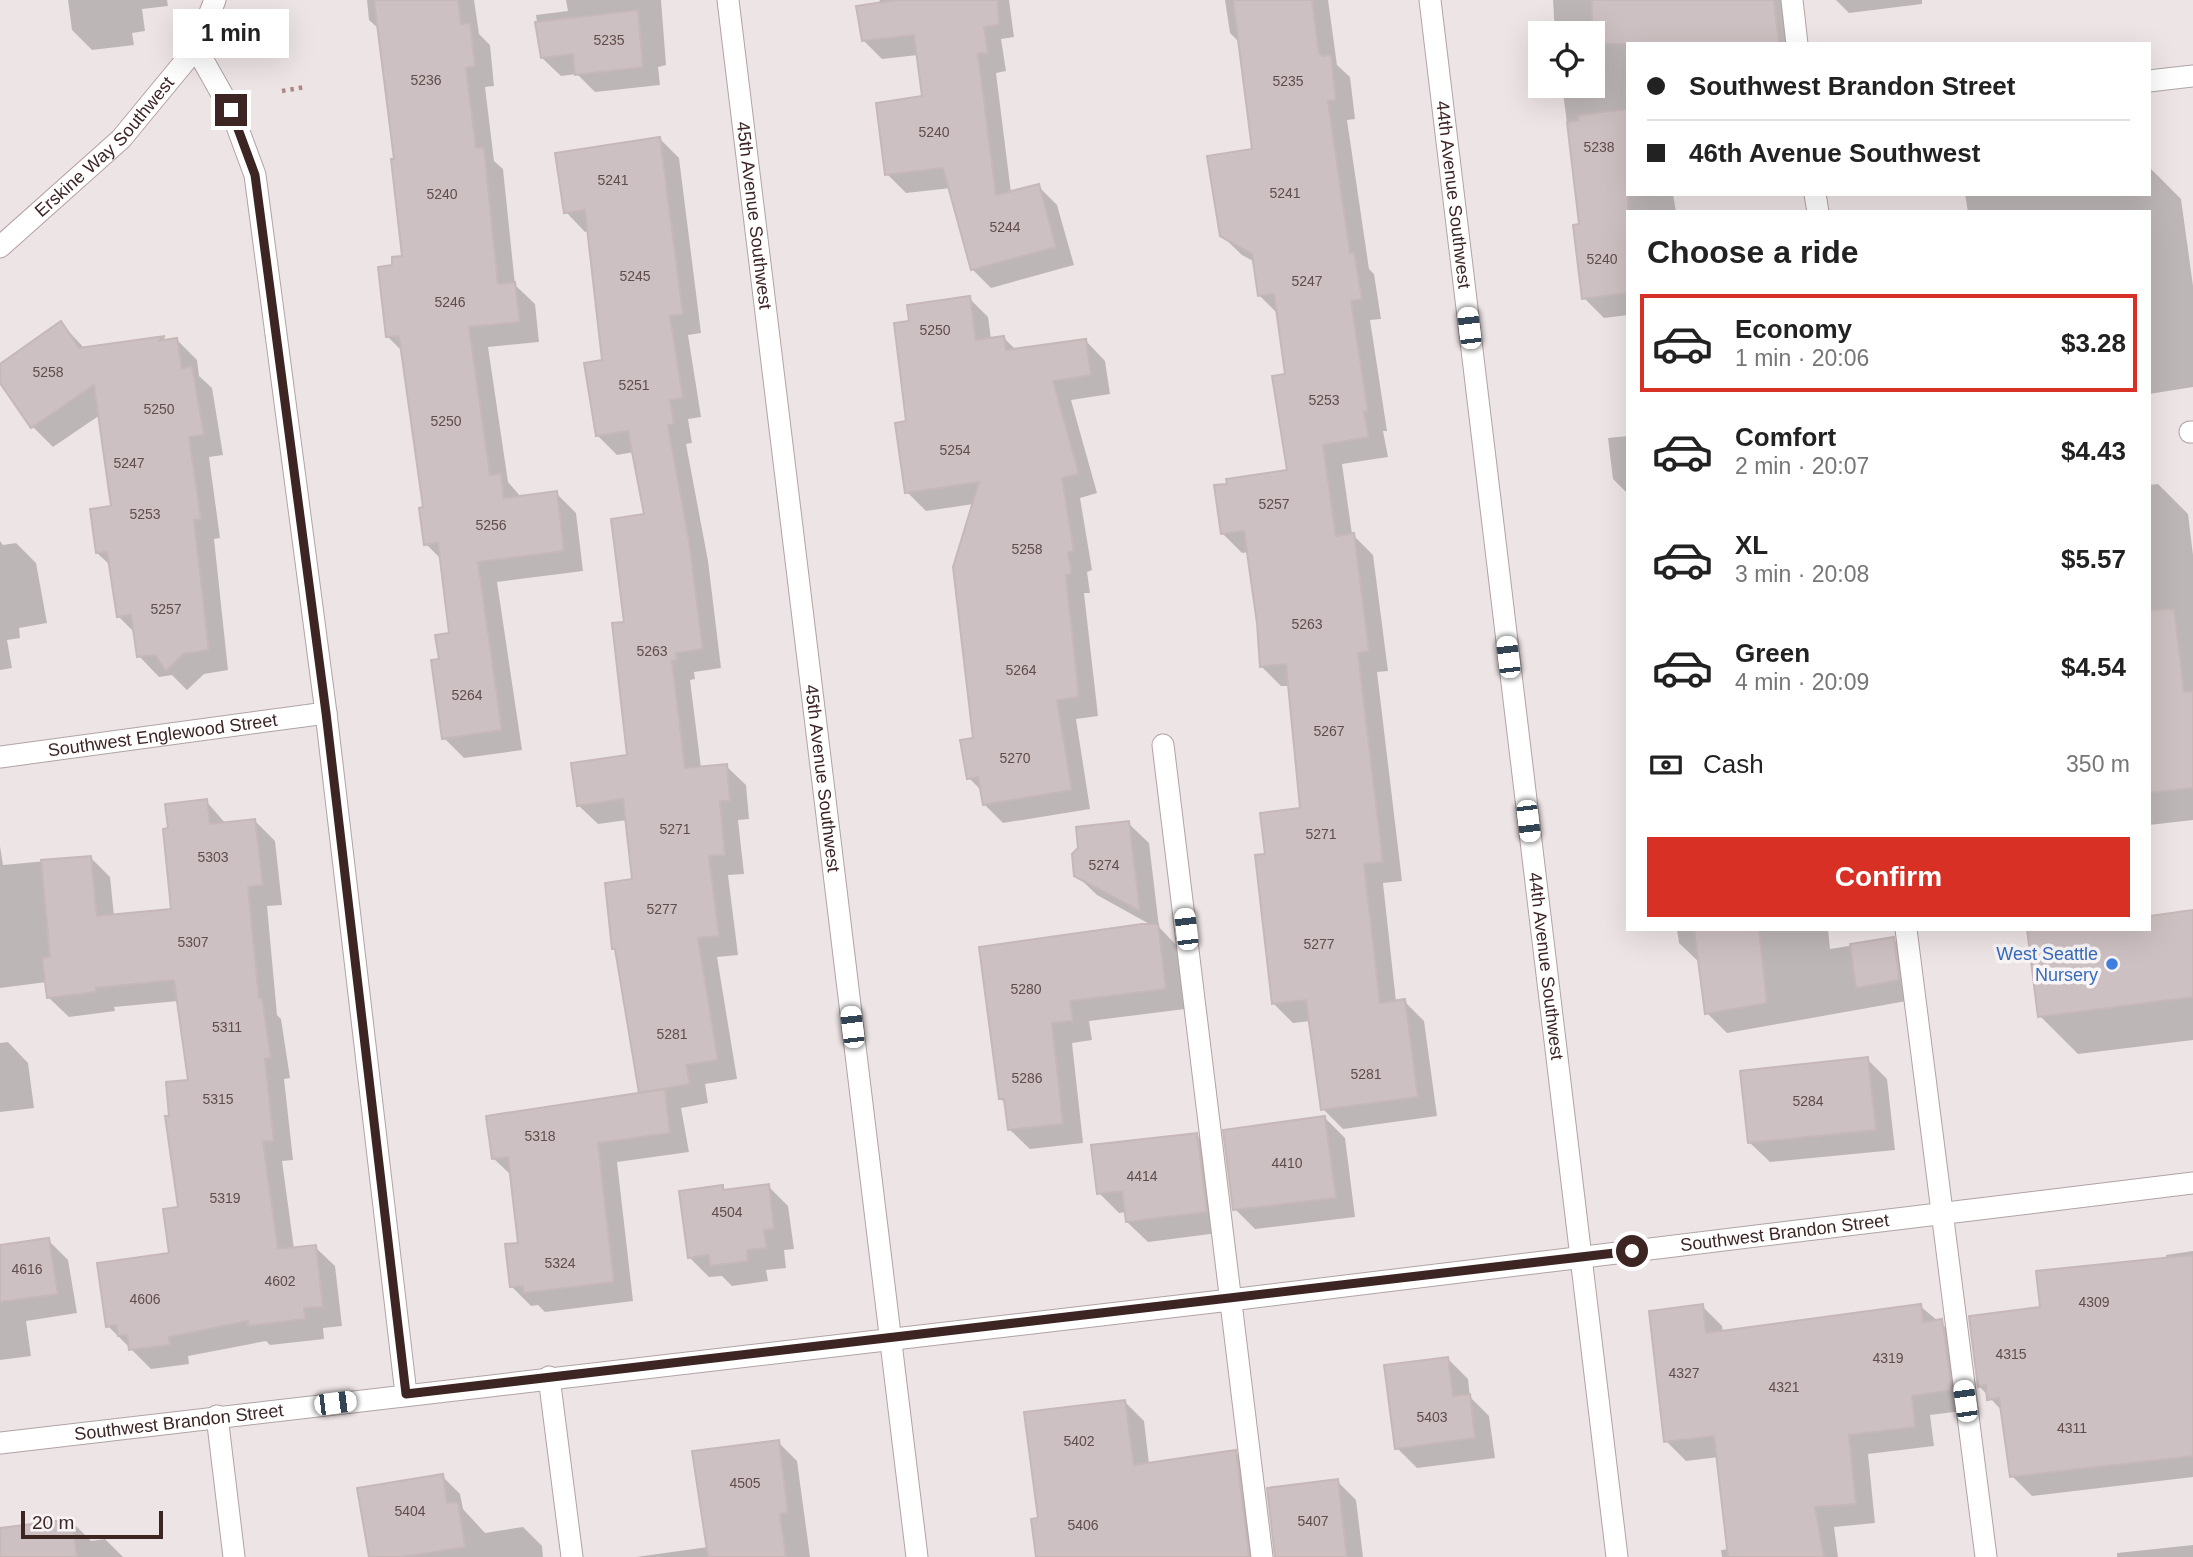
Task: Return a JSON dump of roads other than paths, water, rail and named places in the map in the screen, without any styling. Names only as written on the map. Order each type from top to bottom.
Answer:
[{"type":"street","name":"Erskine Way Southwest","points":[[0,247],[121,139],[196,48],[215,0]]},
{"type":"street","name":"45th Avenue Southwest","points":[[728,0],[917,1557]]},
{"type":"street","name":"44th Avenue Southwest","points":[[1430,0],[1617,1557]]},
{"type":"street","points":[[1792,0],[1797,42]]},
{"type":"street","points":[[196,48],[231,110],[255,175],[326,713],[406,1394]]},
{"type":"street","points":[[2151,81],[2193,75]]},
{"type":"street","name":"Southwest Englewood Street","points":[[0,757],[326,713]]},
{"type":"street","points":[[1163,745],[1262,1557]]},
{"type":"street","points":[[1906,931],[1986,1557]]},
{"type":"street","name":"Southwest Brandon Street","points":[[0,1443],[549,1377],[1230,1300],[2193,1183]]},
{"type":"street","points":[[549,1377],[572,1557]]},
{"type":"street","points":[[216,1416],[234,1557]]},
{"type":"place","name":"West Seattle Nursery","points":[[2112,964]]}]
